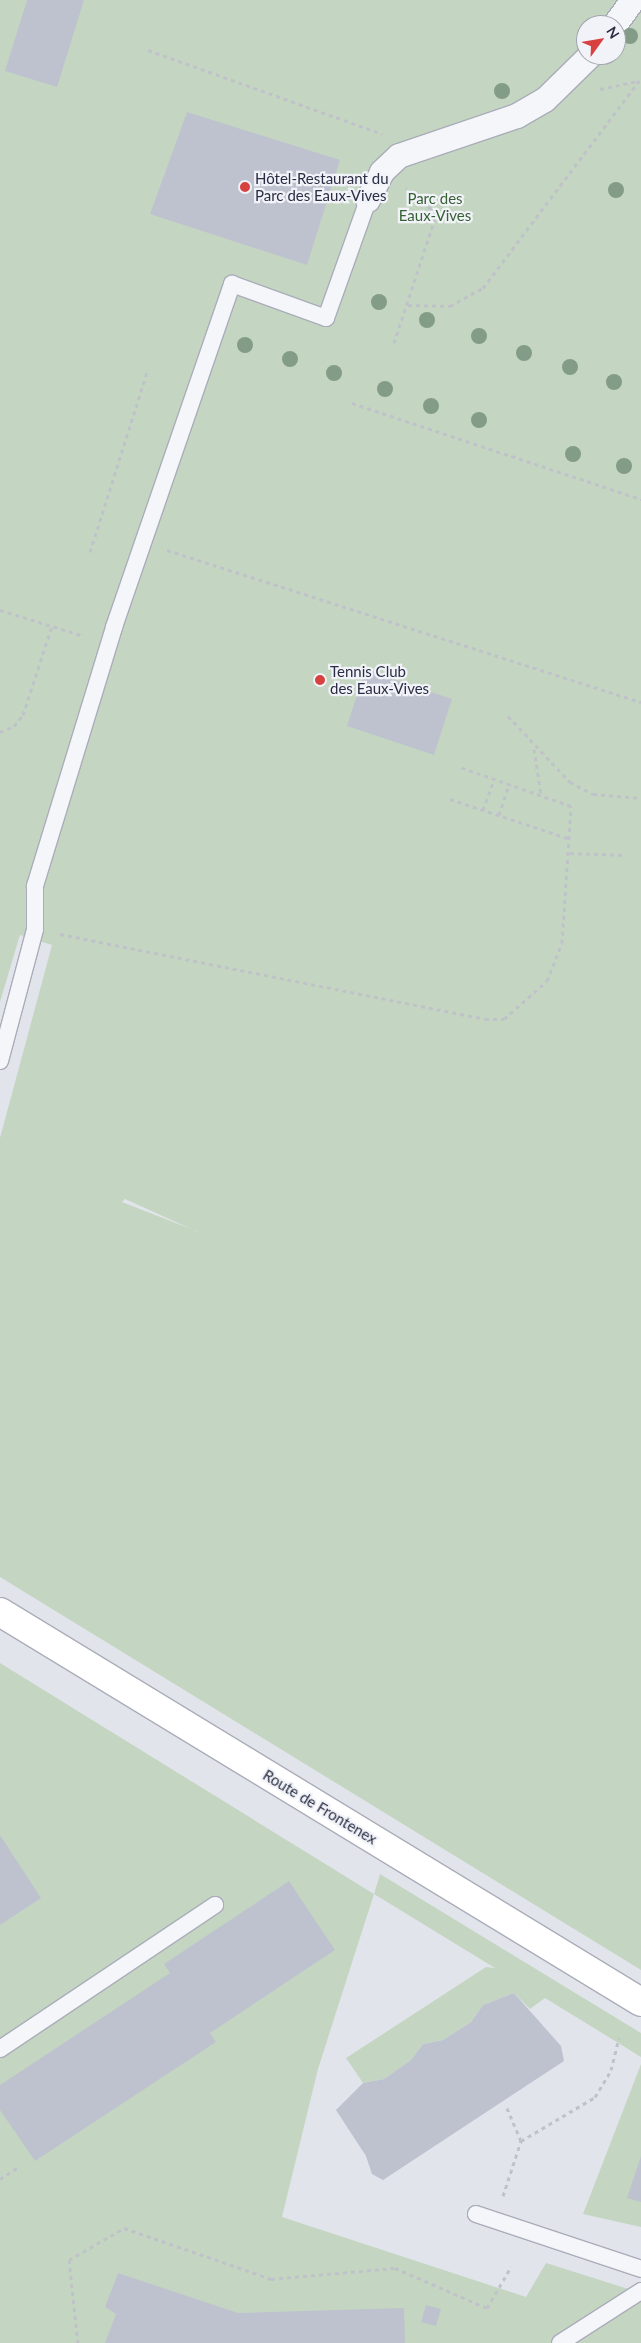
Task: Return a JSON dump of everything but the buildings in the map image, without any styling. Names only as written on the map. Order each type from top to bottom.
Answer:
[{"type":"main road","name":"Route de Frontenex","points":[[0,1612],[641,2002]]},
{"type":"street","points":[[622,15],[633,0]]},
{"type":"street","points":[[368,200],[391,164],[517,116],[545,100],[581,65]]},
{"type":"lane","points":[[0,1061],[35,929],[35,886],[109,643],[142,542],[232,284],[326,318],[368,200]]},
{"type":"lane","points":[[0,2049],[216,1905]]},
{"type":"lane","points":[[476,2214],[641,2269]]},
{"type":"lane","points":[[560,2343],[641,2291]]},
{"type":"path","points":[[148,50],[380,131],[391,164],[435,218],[394,343]]},
{"type":"path","points":[[408,305],[450,306],[483,288],[641,78]]},
{"type":"path","points":[[90,552],[148,370]]},
{"type":"path","points":[[352,403],[641,499]]},
{"type":"path","points":[[142,542],[641,702]]},
{"type":"path","points":[[0,610],[109,643]]},
{"type":"path","points":[[0,732],[14,726],[23,715],[52,626]]},
{"type":"path","points":[[508,716],[533,748],[587,792],[641,798]]},
{"type":"path","points":[[533,748],[541,795]]},
{"type":"path","points":[[35,929],[497,1021],[534,997],[551,972],[566,923],[571,806],[460,767]]},
{"type":"path","points":[[483,810],[494,780]]},
{"type":"path","points":[[499,815],[509,785]]},
{"type":"path","points":[[450,799],[570,839]]},
{"type":"path","points":[[570,853],[626,855]]},
{"type":"path","points":[[495,2220],[521,2141],[595,2097],[611,2070],[618,2038]]},
{"type":"path","points":[[507,2108],[521,2141]]},
{"type":"path","points":[[0,2179],[20,2166]]},
{"type":"path","points":[[78,2343],[69,2260],[124,2228],[271,2279],[395,2268],[487,2308],[511,2267]]},
{"type":"green space","name":"Parc des Eaux-Vives","points":[[0,0],[641,0],[641,1970],[0,1577],[0,1138],[52,945],[20,935],[0,1002]],"holes":[[[125,1199],[192,1229],[122,1202]]]},
{"type":"green space","points":[[0,1663],[374,1894],[318,2069],[282,2217],[526,2297],[546,2263],[641,2293],[641,2343],[0,2343]]},
{"type":"green space","points":[[380,1874],[641,2033],[641,2057],[545,1998],[530,2009],[514,1993],[483,2005],[471,2022],[443,2040],[423,2044],[411,2060],[384,2079],[363,2083],[346,2058],[486,1967],[495,1968],[374,1894]]},
{"type":"green space","points":[[641,2064],[641,2227],[583,2214]]},
{"type":"place","name":"Hôtel-Restaurant du Parc des Eaux-Vives","points":[[245,187]]},
{"type":"place","name":"Tennis Club des Eaux-Vives","points":[[320,680]]}]
